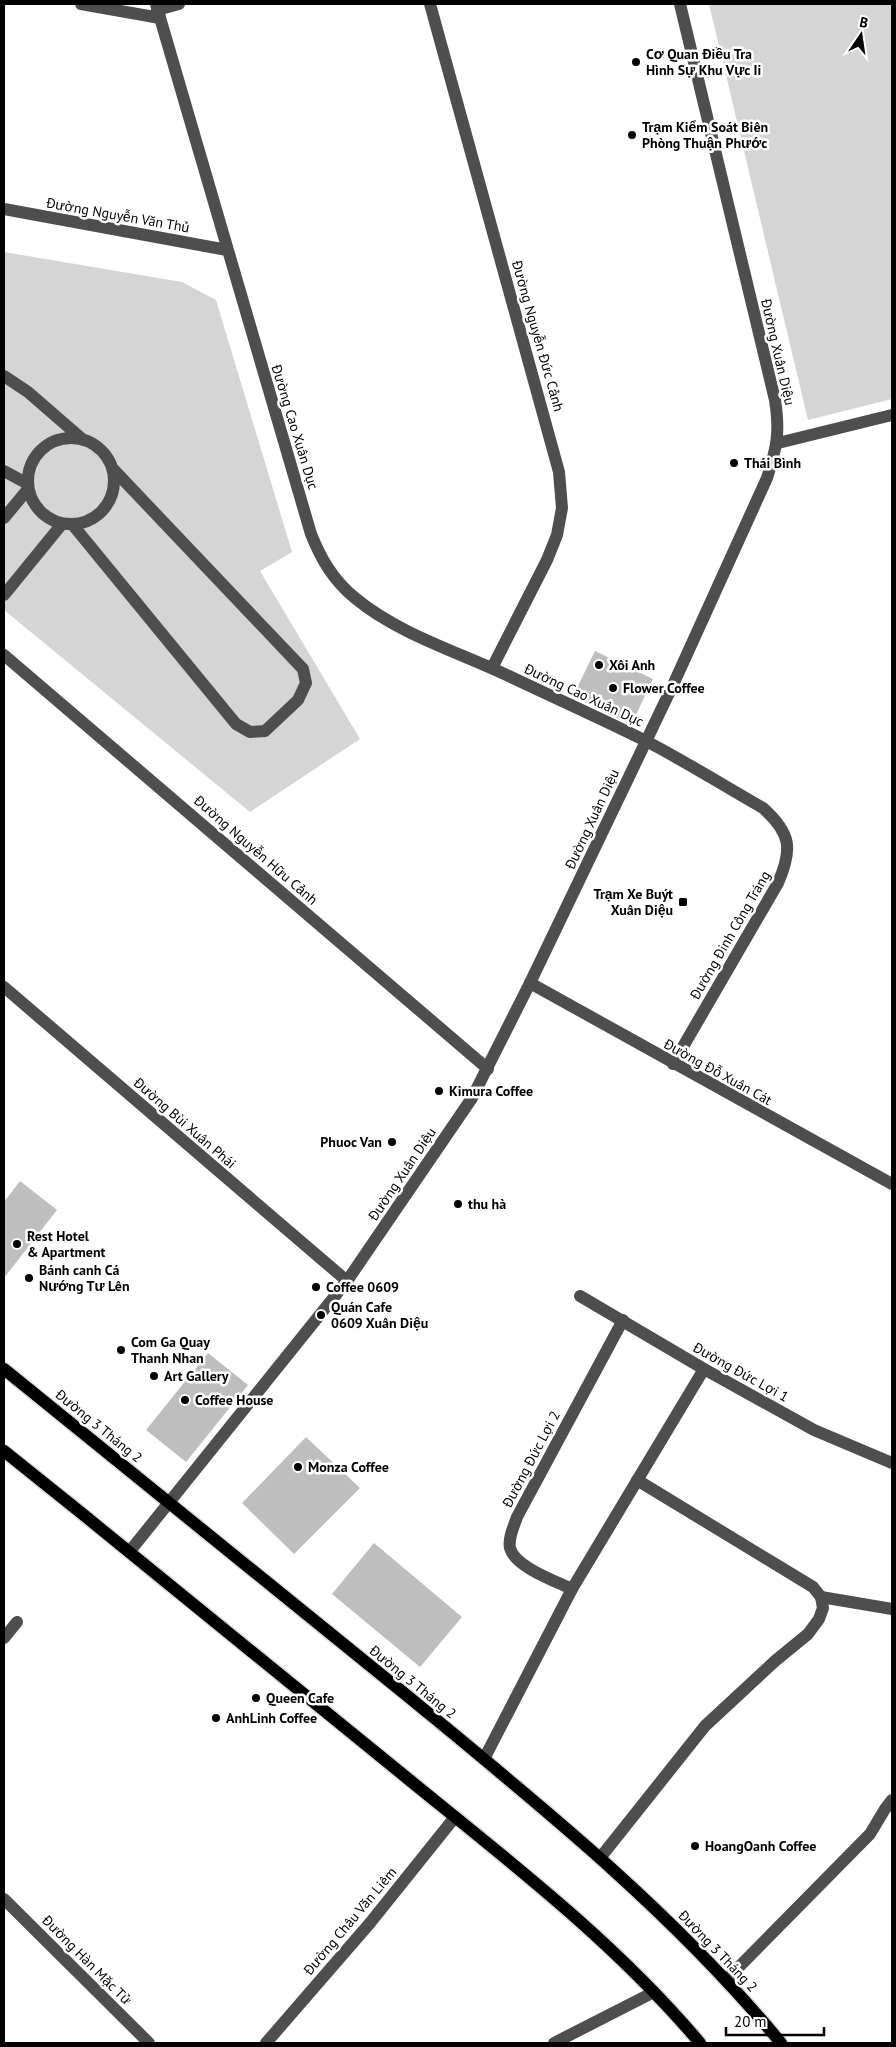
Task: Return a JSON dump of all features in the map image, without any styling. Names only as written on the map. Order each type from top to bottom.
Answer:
[{"type":"main road","name":"Đường 3 Tháng 2","points":[[4,1369],[484,1759],[641,1893],[726,1980],[781,2043]]},
{"type":"main road","points":[[4,1452],[130,1551],[581,1922],[654,1992],[700,2043]]},
{"type":"street","points":[[81,4],[158,11],[179,4]]},
{"type":"street","name":"Đường Nguyễn Đức Cảnh","points":[[430,4],[559,472],[562,508],[557,535],[548,560],[492,668]]},
{"type":"street","name":"Đường Xuân Diệu","points":[[130,1551],[347,1281],[472,1098],[530,983],[673,685],[768,478],[778,443],[775,400],[680,4]]},
{"type":"street","name":"Đường Cao Xuân Dục","points":[[158,11],[311,534],[322,561],[335,579],[354,598],[374,613],[404,630],[492,668],[645,741]]},
{"type":"street","name":"Đường Nguyễn Văn Thủ","points":[[4,209],[227,250]]},
{"type":"street","points":[[4,376],[28,392],[81,438],[96,445],[107,456],[114,470],[303,669],[306,683],[298,700],[264,731],[250,732],[236,724],[67,524]]},
{"type":"street","points":[[778,443],[892,415]]},
{"type":"street","points":[[81,438],[64,438],[49,443],[37,454],[30,468],[28,486],[35,505],[47,517],[67,524],[87,521],[100,513],[110,501],[115,486],[114,470]]},
{"type":"street","points":[[4,471],[28,486]]},
{"type":"street","points":[[4,518],[28,486]]},
{"type":"street","points":[[4,595],[67,524]]},
{"type":"street","name":"Đường Nguyễn Hữu Cảnh","points":[[4,655],[488,1069]]},
{"type":"street","name":"Đường Đinh Công Tráng","points":[[645,741],[763,808],[776,820],[786,834],[788,850],[785,867],[778,883],[673,1064]]},
{"type":"street","name":"Đường Đỗ Xuân Cát","points":[[530,983],[892,1184]]},
{"type":"street","name":"Đường Bùi Xuân Phái","points":[[4,988],[347,1281]]},
{"type":"street","name":"Đường Đức Lợi 1","points":[[580,1296],[704,1369],[814,1430],[892,1463]]},
{"type":"street","name":"Đường Đức Lợi 2","points":[[572,1589],[523,1565],[513,1556],[510,1546],[512,1530],[517,1517],[623,1320]]},
{"type":"street","points":[[484,1759],[572,1589],[704,1369]]},
{"type":"street","points":[[600,1858],[705,1726],[775,1661],[808,1634],[819,1619],[823,1608],[821,1597],[813,1587],[637,1480]]},
{"type":"street","points":[[821,1597],[892,1609]]},
{"type":"street","points":[[4,1638],[17,1622]]},
{"type":"street","points":[[726,1980],[870,1834],[892,1800]]},
{"type":"street","name":"Đường Châu Văn Liêm","points":[[266,2043],[370,1923],[455,1817]]},
{"type":"street","name":"Đường Hàn Mặc Tử","points":[[4,1899],[149,2043]]},
{"type":"street","points":[[554,2043],[654,1992]]},
{"type":"shaded area","points":[[709,4],[892,4],[892,399],[808,420]]},
{"type":"shaded area","points":[[4,252],[182,282],[216,300],[292,552],[260,571],[360,739],[250,812],[4,610]]},
{"type":"building","name":"Flower Coffee","points":[[595,651],[653,679],[631,725],[573,696]]},
{"type":"building","name":"Rest Hotel & Apartment","points":[[20,1181],[57,1210],[4,1278],[4,1202]]},
{"type":"building","points":[[208,1353],[248,1385],[186,1462],[146,1430]]},
{"type":"building","points":[[306,1437],[360,1488],[294,1554],[242,1503]]},
{"type":"building","points":[[374,1543],[462,1617],[420,1667],[332,1594]]},
{"type":"place","name":"Cơ Quan Điều Tra Hình Sự Khu Vực Ii","points":[[636,62]]},
{"type":"place","name":"Trạm Kiểm Soát Biên Phòng Thuận Phước","points":[[632,135]]},
{"type":"place","name":"Thái Bình","points":[[734,463]]},
{"type":"place","name":"Xôi Anh","points":[[599,665]]},
{"type":"place","name":"Flower Coffee","points":[[613,688]]},
{"type":"place","name":"Trạm Xe Buýt Xuân Diệu","points":[[683,902]]},
{"type":"place","name":"Kimura Coffee","points":[[439,1091]]},
{"type":"place","name":"Phuoc Van","points":[[392,1142]]},
{"type":"place","name":"thu hà","points":[[458,1204]]},
{"type":"place","name":"Rest Hotel & Apartment","points":[[17,1244]]},
{"type":"place","name":"Bánh canh Cá Nướng Tư Lên","points":[[29,1278]]},
{"type":"place","name":"Coffee 0609","points":[[316,1287]]},
{"type":"place","name":"Quán Cafe 0609 Xuân Diệu","points":[[321,1315]]},
{"type":"place","name":"Com Ga Quay Thanh Nhan","points":[[121,1350]]},
{"type":"place","name":"Art Gallery","points":[[154,1376]]},
{"type":"place","name":"Coffee House","points":[[185,1400]]},
{"type":"place","name":"Monza Coffee","points":[[298,1467]]},
{"type":"place","name":"Queen Cafe","points":[[256,1698]]},
{"type":"place","name":"AnhLinh Coffee","points":[[216,1718]]},
{"type":"place","name":"HoangOanh Coffee","points":[[695,1846]]}]
